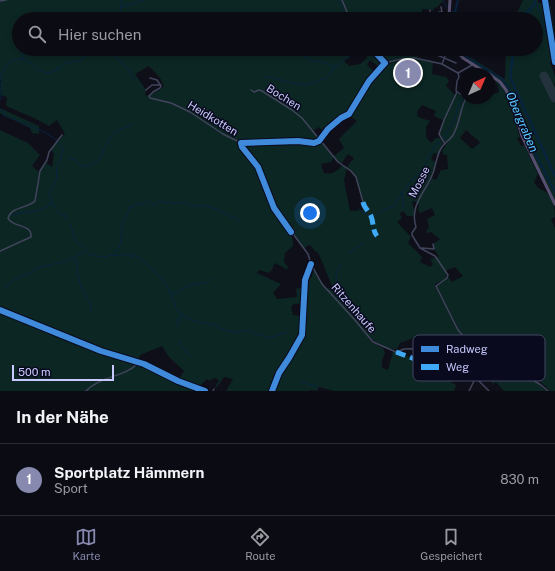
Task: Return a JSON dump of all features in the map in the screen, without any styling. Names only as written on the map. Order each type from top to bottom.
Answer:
[{"type":"main road","points":[[448,12],[450,0]]},
{"type":"main road","points":[[461,56],[479,68]]},
{"type":"main road","points":[[495,78],[504,87],[509,96],[519,131],[555,204]]},
{"type":"main road","points":[[0,312],[99,352],[137,364],[200,391]]},
{"type":"street","points":[[0,1],[6,0]]},
{"type":"street","points":[[342,0],[347,12]]},
{"type":"street","points":[[441,8],[442,12]]},
{"type":"street","points":[[378,56],[385,64]]},
{"type":"street","points":[[439,56],[456,63]]},
{"type":"street","points":[[241,143],[294,141],[314,143],[320,140],[328,129],[341,118],[349,114],[369,81],[385,64],[409,58],[433,61],[458,73]]},
{"type":"street","points":[[442,64],[444,58]]},
{"type":"street","points":[[458,73],[465,68],[471,67],[473,64]]},
{"type":"street","points":[[445,144],[438,134],[457,92],[457,81],[459,77],[458,73]]},
{"type":"street","points":[[150,78],[157,80],[161,85]]},
{"type":"street","points":[[146,90],[152,85],[161,85]]},
{"type":"street","name":"Heidkotten","points":[[161,85],[160,88],[149,96],[150,98],[172,104],[190,112],[223,134],[241,143]]},
{"type":"street","name":"Bochen","points":[[252,91],[262,91],[296,113],[338,162],[351,171],[356,177],[363,202]]},
{"type":"street","name":"Mosse","points":[[420,248],[412,233],[416,227],[414,212],[415,206],[431,178],[441,147],[454,135],[463,104]]},
{"type":"street","points":[[0,251],[32,237],[29,230],[23,226],[14,224],[9,221],[8,218],[14,210],[28,206],[34,201],[40,171],[47,160],[49,152],[62,136]]},
{"type":"street","name":"Ritzenhaufe","points":[[241,143],[242,147],[258,168],[274,208],[308,254],[311,264],[322,284],[373,342],[396,352],[404,349],[413,349]]},
{"type":"street","points":[[420,248],[434,249],[433,244]]},
{"type":"street","points":[[420,248],[435,256],[448,275],[447,278],[436,286],[458,330],[463,335]]},
{"type":"street","points":[[272,391],[279,373],[302,335],[305,280],[311,264]]},
{"type":"street","points":[[86,391],[93,384],[129,370],[137,364]]},
{"type":"street","points":[[469,391],[474,381]]},
{"type":"street","points":[[480,381],[490,391]]},
{"type":"street","points":[[534,381],[548,391]]},
{"type":"green space","points":[[0,0],[442,0],[443,1],[436,8],[434,7],[434,10],[422,9],[422,12],[12,12],[12,56],[349,56],[349,58],[344,61],[349,66],[360,64],[367,58],[367,56],[418,56],[417,58],[433,61],[432,74],[446,77],[449,81],[446,86],[455,95],[459,94],[459,104],[463,104],[462,107],[463,104],[495,104],[495,93],[499,92],[496,81],[506,93],[509,100],[520,137],[517,138],[521,146],[524,145],[538,174],[534,182],[538,187],[549,194],[554,207],[555,217],[551,219],[555,228],[555,391],[550,391],[538,381],[545,381],[545,335],[464,335],[459,330],[436,286],[448,277],[452,282],[463,276],[455,267],[445,271],[436,256],[439,257],[433,244],[440,239],[431,232],[427,233],[426,231],[429,227],[427,219],[435,215],[432,208],[420,213],[418,210],[419,205],[417,204],[432,178],[436,180],[441,170],[448,169],[447,155],[444,155],[442,151],[449,140],[445,142],[439,134],[443,120],[434,116],[436,111],[422,105],[417,112],[418,117],[430,121],[426,127],[426,137],[431,143],[436,138],[440,138],[443,144],[439,154],[434,153],[431,159],[436,163],[430,178],[417,202],[413,201],[412,203],[414,216],[407,216],[404,212],[401,212],[400,214],[402,218],[397,222],[411,237],[408,243],[422,257],[420,262],[430,267],[433,264],[430,260],[435,257],[447,275],[445,279],[435,284],[435,286],[458,330],[463,335],[413,335],[413,338],[400,343],[397,349],[392,349],[379,344],[365,333],[372,343],[383,348],[385,353],[382,361],[382,368],[388,370],[393,351],[413,358],[413,381],[452,381],[456,385],[454,391],[334,391],[319,387],[317,391],[273,391],[278,376],[286,362],[294,357],[290,356],[278,372],[271,391],[226,391],[233,379],[224,377],[216,388],[215,387],[219,380],[214,378],[209,381],[207,379],[198,388],[178,380],[184,371],[169,357],[162,346],[140,355],[138,362],[111,354],[0,310],[0,130],[28,143],[40,155],[32,166],[39,172],[36,189],[40,171],[46,163],[52,167],[54,154],[51,149],[65,134],[57,120],[49,126],[6,106],[7,97],[0,95]],"holes":[[[401,58],[401,60],[385,65],[369,81],[350,116],[357,121],[339,139],[344,148],[334,156],[320,140],[314,143],[319,140],[313,131],[319,127],[325,133],[341,118],[349,113],[368,80],[375,72],[367,65],[370,60],[379,67],[383,62],[385,63]],[[149,66],[160,78],[164,86],[160,90],[147,96],[145,95],[146,90],[135,74]],[[466,130],[480,143],[472,149],[460,138]],[[233,140],[241,142],[285,141],[242,144],[248,154]],[[248,154],[258,167],[278,214],[304,248],[309,245],[318,252],[332,286],[328,289],[325,287],[314,270],[311,278],[307,276],[302,337],[298,335],[301,333],[302,316],[293,315],[291,307],[294,304],[303,303],[304,287],[296,289],[297,297],[277,299],[273,293],[281,284],[257,273],[259,270],[269,273],[275,263],[286,269],[289,268],[284,262],[285,253],[293,246],[292,235],[291,233],[287,232],[290,232],[277,215],[254,162]],[[348,154],[354,158],[347,167],[343,165],[335,172],[324,173],[321,164],[331,162],[334,157],[341,164]],[[347,168],[356,177],[366,210],[350,211],[344,180]]]},
{"type":"green space","points":[[523,0],[538,0],[538,3],[543,3],[543,0],[545,0],[546,7],[546,0],[549,0],[554,25],[555,41],[555,67],[553,60],[550,63],[555,76],[555,201],[525,141],[504,85],[495,79],[495,73],[505,79],[506,56],[543,56],[543,12],[517,12]]},
{"type":"green space","points":[[470,57],[488,68],[480,68],[470,61]]},
{"type":"green space","points":[[0,108],[39,126],[39,134],[32,133],[30,128],[0,113]]},
{"type":"green space","points":[[0,313],[100,353],[136,364],[131,369],[137,365],[196,391],[0,391]]},
{"type":"green space","points":[[490,381],[533,381],[546,391],[504,391],[496,382],[493,384]]},
{"type":"waterway","points":[[120,12],[122,0]]},
{"type":"waterway","points":[[121,7],[144,0]]},
{"type":"waterway","points":[[340,0],[343,12]]},
{"type":"waterway","points":[[443,0],[447,8]]},
{"type":"waterway","name":"Obergraben","points":[[455,12],[458,0]]},
{"type":"waterway","points":[[528,12],[534,5],[535,0]]},
{"type":"waterway","points":[[535,2],[540,12]]},
{"type":"waterway","points":[[543,24],[546,35],[549,37],[555,66]]},
{"type":"waterway","points":[[0,86],[3,70],[11,61],[18,59],[27,61],[41,71],[50,72],[58,70],[57,68],[69,62],[77,62],[86,56]]},
{"type":"waterway","points":[[114,56],[127,68],[135,81]]},
{"type":"waterway","points":[[304,56],[335,67]]},
{"type":"waterway","points":[[265,76],[306,85],[327,78],[335,67],[350,56]]},
{"type":"waterway","name":"Obergraben","points":[[466,56],[502,79],[509,89],[515,102],[524,132],[555,192]]},
{"type":"waterway","points":[[513,56],[510,76],[555,176]]},
{"type":"waterway","points":[[0,87],[2,95],[0,100]]},
{"type":"waterway","points":[[444,138],[454,120],[460,104]]},
{"type":"waterway","points":[[0,110],[4,112],[3,115],[42,131],[54,138],[63,148],[61,159],[57,164]]},
{"type":"waterway","points":[[69,158],[75,160],[82,166],[91,165],[99,159],[110,138],[115,132],[133,124]]},
{"type":"waterway","points":[[372,216],[396,205],[396,201],[422,170],[432,151],[440,142]]},
{"type":"waterway","points":[[57,166],[56,181],[49,194],[53,205],[59,213],[66,216],[66,220]]},
{"type":"waterway","points":[[402,192],[404,209]]},
{"type":"waterway","points":[[115,253],[120,246],[123,222],[130,207],[132,208],[136,204],[140,205],[148,201],[155,205],[160,201],[173,204],[185,202],[189,206],[211,207],[241,220]]},
{"type":"waterway","points":[[11,216],[18,213],[33,212],[52,203]]},
{"type":"waterway","points":[[357,207],[369,216]]},
{"type":"waterway","points":[[370,216],[373,233]]},
{"type":"waterway","points":[[70,224],[76,242],[85,248]]},
{"type":"waterway","points":[[347,254],[363,244]]},
{"type":"waterway","points":[[86,249],[89,255],[93,256],[130,254],[132,257],[135,255],[138,257],[166,284],[177,310],[185,317],[193,321],[215,325],[218,328],[234,332],[247,330],[268,338],[287,332]]},
{"type":"waterway","points":[[4,289],[12,281],[38,267],[67,261],[75,258],[78,253],[84,253]]},
{"type":"waterway","points":[[75,258],[79,280],[82,289],[91,304],[91,312]]},
{"type":"waterway","points":[[337,287],[336,273],[342,264]]},
{"type":"waterway","points":[[170,292],[173,294],[193,284],[205,283],[211,279]]},
{"type":"waterway","points":[[177,326],[181,314]]},
{"type":"waterway","points":[[179,341],[184,350],[191,356]]},
{"type":"waterway","points":[[301,381],[318,387]]},
{"type":"runway","points":[[544,76],[555,98]]},
{"type":"marked path","points":[[363,202],[371,216],[374,231],[377,236]]},
{"type":"marked path","points":[[396,352],[413,358]]},
{"type":"cycle path","points":[[545,0],[555,62]]},
{"type":"cycle path","points":[[291,232],[274,208],[258,167],[242,147],[241,143],[298,141],[314,143],[319,141],[328,129],[341,118],[349,114],[369,81],[385,63],[378,56]]},
{"type":"cycle path","points":[[272,391],[279,373],[302,335],[305,280],[311,264]]},
{"type":"cycle path","points":[[0,310],[101,351],[144,364],[178,381],[205,391]]},
{"type":"place","name":"Sportplatz Hämmern","points":[[408,73]]}]
